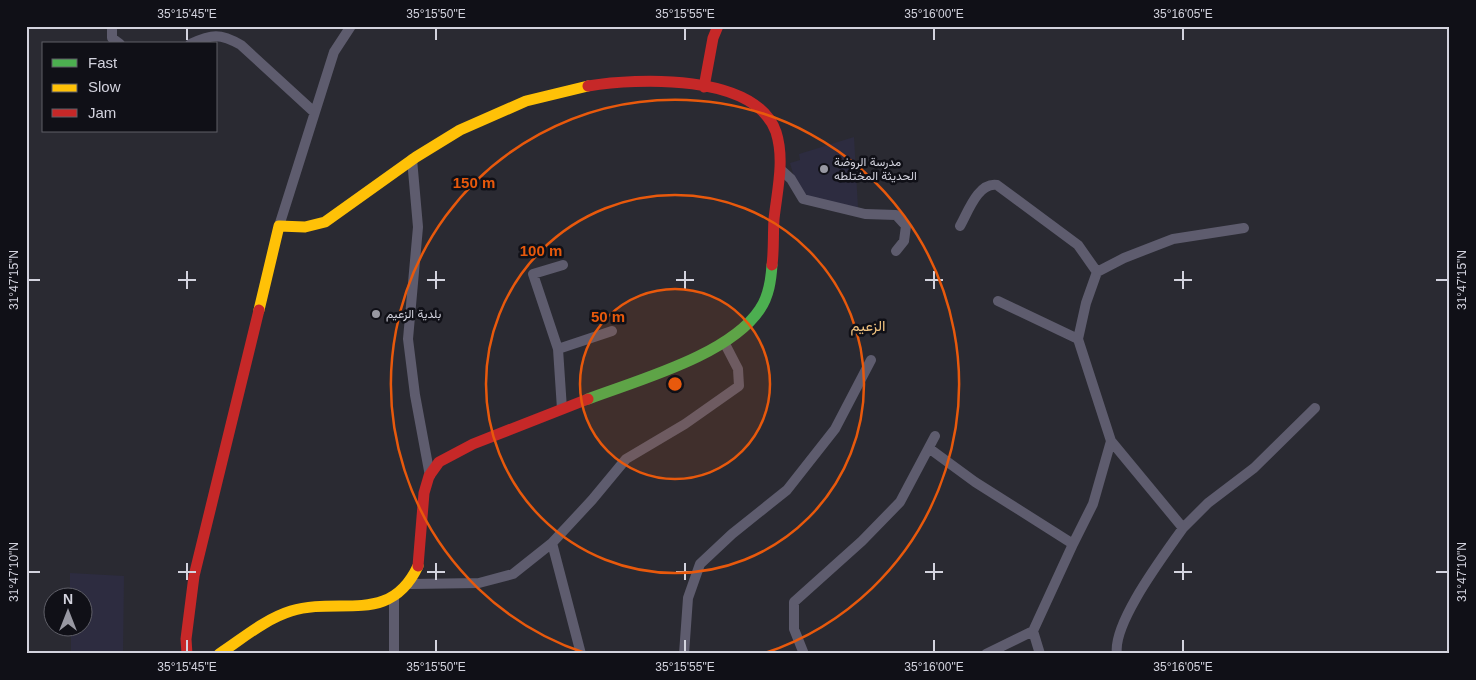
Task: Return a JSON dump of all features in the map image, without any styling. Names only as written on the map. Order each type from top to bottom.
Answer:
[{"type":"street","points":[[112,26],[112,38],[117,42]]},
{"type":"street","points":[[187,654],[186,639],[194,576],[279,226],[334,52],[351,26]]},
{"type":"street","points":[[704,87],[713,38],[718,26]]},
{"type":"street","points":[[195,42],[211,35],[232,40],[241,45],[314,112]]},
{"type":"street","points":[[219,654],[290,610],[361,606],[394,597],[411,584],[418,566],[426,481],[440,460],[522,424],[686,362],[724,342],[748,323],[762,307],[770,281],[772,233],[780,169],[779,146],[775,129],[767,115],[754,104],[740,96],[704,87],[621,82],[549,94],[492,113],[437,142],[325,223],[298,229],[279,226]]},
{"type":"street","points":[[412,159],[418,227],[408,339],[415,395],[430,476]]},
{"type":"street","points":[[780,169],[791,179],[803,199],[865,214],[896,214],[906,226],[904,241],[896,251]]},
{"type":"street","points":[[960,226],[983,187],[990,184],[997,185],[1078,245],[1097,272]]},
{"type":"street","points":[[1183,528],[1111,441],[1078,338],[1086,303],[1097,272],[1124,258],[1173,239],[1244,228]]},
{"type":"street","points":[[562,410],[558,349],[533,274],[563,265]]},
{"type":"street","points":[[998,300],[1078,338]]},
{"type":"street","points":[[558,349],[612,331]]},
{"type":"street","points":[[411,584],[479,583],[513,574],[552,543],[592,500],[626,459],[685,424],[739,386],[738,369],[724,342]]},
{"type":"street","points":[[684,654],[688,598],[700,564],[732,534],[787,490],[835,429],[871,360]]},
{"type":"street","points":[[1117,654],[1116,645],[1122,624],[1155,568],[1183,528],[1208,503],[1254,468],[1315,408]]},
{"type":"street","points":[[804,654],[794,629],[794,602],[862,541],[900,502],[930,449],[935,436]]},
{"type":"street","points":[[1040,654],[1034,631],[1093,504],[1111,441]]},
{"type":"street","points":[[930,449],[975,482],[1073,544]]},
{"type":"street","points":[[552,543],[581,654]]},
{"type":"street","points":[[394,597],[394,654]]},
{"type":"street","points":[[986,654],[1034,631]]},
{"type":"shaded area","name":"مدرسة الروضة الحديثة المختلطه","points":[[854,137],[858,208],[805,197],[794,177],[790,163],[800,160],[799,154]]},
{"type":"shaded area","points":[[70,573],[124,576],[123,654],[71,654],[71,638],[92,638],[92,588],[70,588]]},
{"type":"traffic: fast","points":[[588,399],[682,364],[728,340],[746,325],[766,299],[772,265]]},
{"type":"traffic: slow","points":[[259,310],[279,226],[305,227],[325,222],[416,157],[460,130],[526,101],[588,86]]},
{"type":"traffic: slow","points":[[219,654],[263,624],[291,611],[309,607],[378,603],[393,596],[406,585],[418,566]]},
{"type":"traffic: jam","points":[[704,87],[713,38],[718,26]]},
{"type":"traffic: jam","points":[[588,86],[609,83],[663,81],[692,84],[720,89],[745,99],[764,113],[776,132],[780,153],[780,176],[774,219],[772,265]]},
{"type":"traffic: jam","points":[[187,654],[186,639],[194,576],[259,310]]},
{"type":"traffic: jam","points":[[418,566],[424,493],[429,476],[439,462],[473,444],[588,399]]},
{"type":"place","name":"مدرسة الروضة الحديثة المختلطه","points":[[824,169]]},
{"type":"place","name":"بلدية الزعيم","points":[[376,314]]},
{"type":"district","name":"الزعيم","points":[[868,325]]}]
